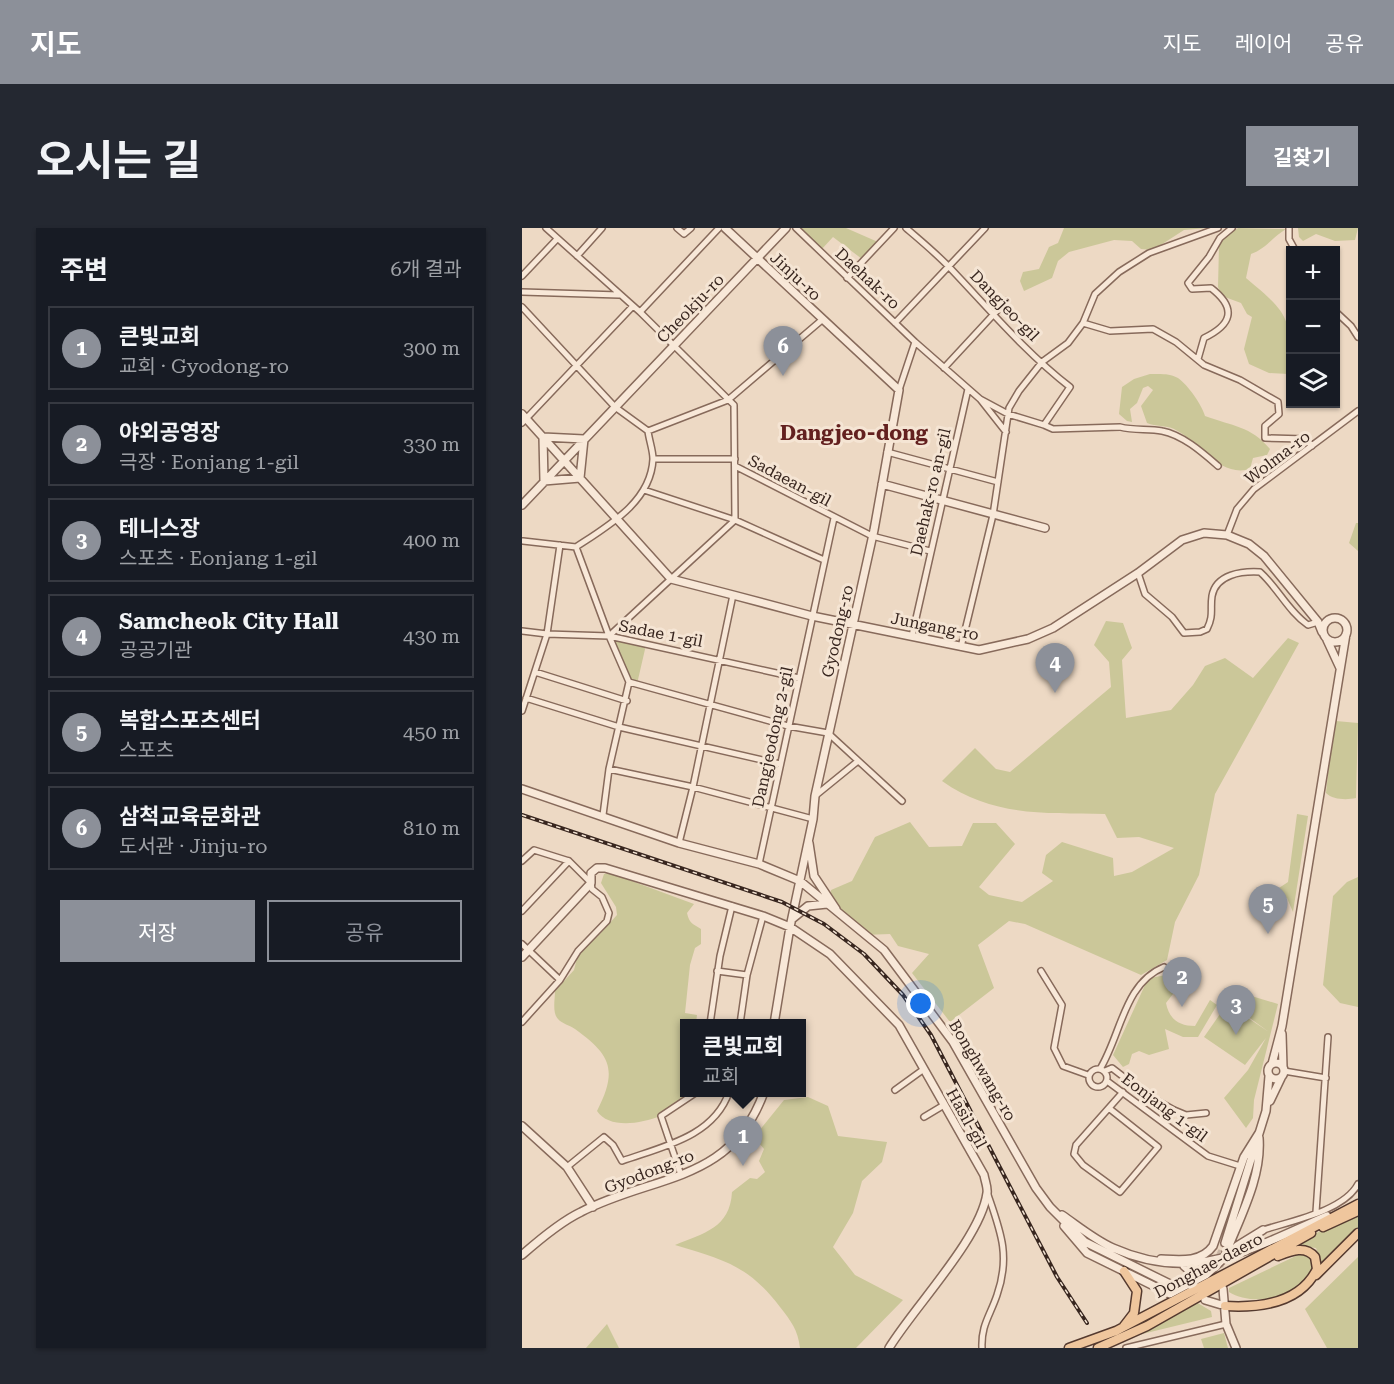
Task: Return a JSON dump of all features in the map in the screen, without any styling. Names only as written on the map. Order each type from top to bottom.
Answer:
[{"type":"main road","name":"Donghae-daero","points":[[1069,1348],[1122,1328],[1358,1204]]},
{"type":"main road","name":"Donghae-daero","points":[[1098,1348],[1147,1326],[1248,1268],[1358,1211]]},
{"type":"main road","points":[[1225,1306],[1238,1310],[1259,1309],[1290,1298],[1358,1233]]},
{"type":"main road","points":[[1225,1306],[1260,1306],[1282,1300],[1309,1280],[1317,1264],[1312,1253],[1301,1249],[1248,1268]]},
{"type":"main road","points":[[1122,1328],[1134,1313],[1137,1292],[1124,1271]]},
{"type":"street","points":[[546,228],[640,312],[729,400],[648,431]]},
{"type":"street","points":[[577,256],[602,228]]},
{"type":"street","points":[[677,228],[684,234],[691,228]]},
{"type":"street","points":[[640,312],[719,228]]},
{"type":"street","name":"Jinju-ro","points":[[725,228],[899,390]]},
{"type":"street","name":"Cheokju-ro","points":[[522,505],[786,228]]},
{"type":"street","name":"Daehak-ro","points":[[796,228],[915,342],[981,399],[1008,414],[1053,429],[1120,427],[1130,430],[1161,430],[1185,441],[1218,466]]},
{"type":"street","points":[[847,278],[894,228]]},
{"type":"street","name":"Dangjeo-gil","points":[[906,228],[949,267],[993,315],[1070,387],[1044,425]]},
{"type":"street","name":"Dangjeo-gil","points":[[949,267],[985,228]]},
{"type":"street","points":[[961,646],[993,515],[1008,414],[1019,391],[1042,362],[1068,343],[1083,323],[1095,294],[1119,272],[1149,253],[1218,228]]},
{"type":"street","points":[[1198,359],[1204,338],[1224,327],[1228,321],[1228,313],[1222,298],[1211,288],[1192,289],[1188,283],[1209,257],[1220,238],[1232,228]]},
{"type":"street","points":[[1289,228],[1289,239],[1293,246]]},
{"type":"street","points":[[522,276],[557,239]]},
{"type":"street","name":"Daehak-ro","points":[[895,323],[949,267]]},
{"type":"street","points":[[522,292],[619,295]]},
{"type":"street","points":[[944,368],[1006,301]]},
{"type":"street","points":[[633,306],[577,367],[523,418],[543,436],[671,579]]},
{"type":"street","points":[[522,307],[615,407],[648,431],[653,459],[644,490],[617,520],[576,547],[522,541]]},
{"type":"street","points":[[1340,316],[1352,326],[1358,337]]},
{"type":"street","name":"Jinju-ro","points":[[729,400],[823,319]]},
{"type":"street","points":[[1083,323],[1110,332],[1153,329],[1176,342],[1198,359],[1278,402],[1279,414],[1265,426],[1264,438],[1305,439],[1312,446]]},
{"type":"street","name":"Gyodong-ro","points":[[775,1019],[790,927],[813,819],[815,796],[872,536],[899,390],[915,342]]},
{"type":"street","name":"Daehak-ro an-gil","points":[[912,636],[968,389]]},
{"type":"street","name":"Daehak-ro","points":[[981,399],[1006,432]]},
{"type":"street","name":"Sadaean-gil","points":[[729,400],[734,405],[735,520]]},
{"type":"street","name":"Wolma-ro","points":[[1227,535],[1238,509],[1254,489],[1358,411]]},
{"type":"street","points":[[543,436],[584,439],[580,478]]},
{"type":"street","points":[[543,436],[544,482],[580,478]]},
{"type":"street","points":[[887,452],[998,482]]},
{"type":"street","name":"Sadaean-gil","points":[[653,459],[735,463],[834,518]]},
{"type":"street","points":[[882,484],[1045,528]]},
{"type":"street","points":[[644,490],[735,520],[824,560]]},
{"type":"street","points":[[834,518],[872,536],[930,551]]},
{"type":"street","name":"Dangjeodong 2-gil","points":[[759,864],[834,518]]},
{"type":"street","points":[[522,631],[609,636],[735,520]]},
{"type":"street","name":"Jungang-ro","points":[[671,579],[812,615],[979,650],[1028,639],[1053,628],[1138,573],[1182,540],[1204,533],[1227,535],[1249,544],[1264,556],[1318,622],[1322,632]]},
{"type":"street","points":[[522,711],[547,634],[560,545]]},
{"type":"street","points":[[576,547],[609,636]]},
{"type":"street","points":[[1138,573],[1145,594],[1172,617],[1184,633],[1207,629],[1213,617],[1214,590],[1225,578],[1245,572],[1260,572],[1276,586],[1298,618],[1308,625],[1329,619],[1342,620],[1346,624],[1288,994],[1282,1026],[1272,1064],[1268,1070],[1266,1111]]},
{"type":"street","points":[[679,843],[702,747],[732,595]]},
{"type":"street","points":[[1329,619],[1324,624],[1322,632],[1340,668]]},
{"type":"street","points":[[1327,639],[1338,642],[1346,634]]},
{"type":"street","name":"Sadae 1-gil","points":[[609,636],[799,678]]},
{"type":"street","name":"Sadae 1-gil","points":[[603,815],[609,769],[627,701],[629,682],[609,636]]},
{"type":"street","points":[[535,672],[627,701]]},
{"type":"street","points":[[629,682],[788,726],[828,733],[902,801]]},
{"type":"street","points":[[526,698],[619,727],[780,764]]},
{"type":"street","points":[[815,796],[858,761]]},
{"type":"street","points":[[609,769],[771,806],[813,819]]},
{"type":"street","name":"Bonghwang-ro","points":[[522,789],[679,843],[759,864],[800,881],[884,950],[953,1042],[1036,1188],[1050,1207],[1092,1248],[1176,1287]]},
{"type":"street","points":[[808,840],[814,876],[839,914]]},
{"type":"street","points":[[522,861],[534,850],[569,861],[591,883],[592,889],[607,907],[607,921],[578,951],[560,980],[522,1022]]},
{"type":"street","points":[[522,911],[569,861]]},
{"type":"street","name":"Hasil-gil","points":[[591,883],[591,873],[597,868],[605,868],[763,916],[790,927],[830,954],[899,1025],[984,1175],[987,1192]]},
{"type":"street","points":[[522,957],[591,883]]},
{"type":"street","points":[[792,919],[808,906],[826,904]]},
{"type":"street","points":[[711,1019],[717,971],[732,906]]},
{"type":"street","points":[[741,1019],[747,975],[763,916]]},
{"type":"street","points":[[522,944],[560,980]]},
{"type":"street","name":"Eonjang 1-gil","points":[[1102,1070],[1134,993],[1151,972],[1164,967]]},
{"type":"street","points":[[717,971],[747,975]]},
{"type":"street","points":[[1041,971],[1062,1005],[1054,1048],[1063,1066],[1088,1075]]},
{"type":"street","points":[[1225,1243],[1266,1111],[1283,1072],[1282,1026]]},
{"type":"street","points":[[1316,1212],[1328,1037]]},
{"type":"street","points":[[1272,1064],[1278,1063],[1283,1072]]},
{"type":"street","points":[[1102,1070],[1107,1080],[1102,1086],[1095,1087],[1089,1083],[1088,1075],[1092,1070],[1112,1068],[1147,1095],[1186,1115],[1206,1113]]},
{"type":"street","points":[[895,1090],[924,1069]]},
{"type":"street","points":[[1269,1076],[1274,1079],[1283,1072],[1326,1078]]},
{"type":"street","name":"Eonjang 1-gil","points":[[1107,1080],[1208,1156],[1240,1167]]},
{"type":"street","points":[[1110,1109],[1158,1147],[1120,1192],[1083,1165],[1074,1154],[1076,1145],[1123,1092]]},
{"type":"street","points":[[681,1175],[661,1116],[690,1097]]},
{"type":"street","points":[[567,1167],[604,1137],[613,1145],[622,1161],[700,1131],[720,1111],[727,1097]]},
{"type":"street","name":"Gyodong-ro","points":[[522,1255],[580,1212],[711,1162],[740,1138],[755,1116],[762,1097]]},
{"type":"street","points":[[924,1117],[944,1105]]},
{"type":"street","points":[[522,1125],[567,1167],[593,1207]]},
{"type":"street","points":[[1140,1257],[1183,1260],[1208,1254],[1213,1246],[1240,1167],[1259,1133]]},
{"type":"street","points":[[1224,1258],[1260,1153],[1259,1133]]},
{"type":"street","points":[[1235,1229],[1245,1235],[1316,1212],[1342,1201],[1354,1192],[1358,1184]]},
{"type":"street","points":[[889,1348],[904,1324],[954,1259],[979,1216],[987,1192]]},
{"type":"street","points":[[982,1348],[981,1335],[1002,1278],[1005,1253],[1003,1239],[987,1192]]},
{"type":"street","points":[[1050,1207],[1111,1247],[1140,1257],[1183,1265],[1224,1258],[1340,1213]]},
{"type":"street","points":[[1050,1207],[1087,1253],[1170,1294],[1206,1275],[1237,1246],[1263,1230]]},
{"type":"street","points":[[1183,1265],[1196,1274],[1197,1277],[1193,1282]]},
{"type":"street","points":[[1222,1289],[1226,1324],[1236,1348]]},
{"type":"street","points":[[1204,1300],[1225,1306]]},
{"type":"street","points":[[1126,1348],[1226,1324]]},
{"type":"shaded area","points":[[799,228],[846,228],[878,242],[862,259],[833,237],[821,250]]},
{"type":"shaded area","points":[[1064,228],[1207,228],[1184,230],[1153,250],[1141,249],[1132,241],[1114,240],[1069,252],[1058,261],[1052,278],[1024,291],[1020,281],[1023,272],[1039,269],[1049,247],[1058,243]]},
{"type":"shaded area","points":[[1238,228],[1286,229],[1251,254],[1246,278],[1271,300],[1284,318],[1286,323],[1286,374],[1269,373],[1249,364],[1244,349],[1252,317],[1247,314],[1241,303],[1222,296],[1218,287],[1219,246],[1222,239]]},
{"type":"shaded area","points":[[1298,228],[1358,228],[1355,240],[1335,241],[1316,234],[1303,241],[1299,237]]},
{"type":"shaded area","points":[[1150,374],[1178,378],[1194,396],[1205,416],[1256,436],[1270,449],[1267,455],[1253,458],[1250,469],[1229,468],[1210,457],[1174,429],[1147,423],[1141,406],[1153,390],[1148,386],[1143,388],[1137,403],[1130,409],[1132,422],[1127,421],[1119,414],[1122,387],[1134,379]]},
{"type":"shaded area","points":[[1356,523],[1358,523],[1358,551],[1349,543]]},
{"type":"shaded area","points":[[1106,621],[1123,623],[1132,648],[1122,660],[1126,718],[1171,710],[1193,685],[1205,666],[1225,658],[1253,678],[1288,638],[1299,643],[1215,794],[1199,875],[1175,922],[1167,960],[1141,975],[1025,924],[1009,921],[978,945],[994,988],[950,1022],[912,973],[929,954],[898,946],[890,934],[864,935],[830,900],[831,890],[852,881],[875,837],[910,822],[929,847],[962,846],[973,823],[996,823],[1015,844],[979,887],[989,895],[1022,902],[1053,881],[1042,873],[1046,855],[1062,842],[1113,858],[1114,876],[1132,872],[1174,848],[1139,837],[1117,838],[1105,814],[1041,813],[1000,807],[961,793],[942,781],[975,748],[996,769],[1010,772],[1111,687],[1109,662],[1094,645]]},
{"type":"shaded area","points":[[611,638],[646,645],[637,684],[626,681]]},
{"type":"shaded area","points":[[1336,721],[1358,723],[1356,798],[1340,799],[1326,793],[1333,726]]},
{"type":"shaded area","points":[[1297,814],[1308,816],[1293,912],[1287,898],[1280,897],[1269,903],[1265,901],[1273,892],[1288,882]]},
{"type":"shaded area","points":[[610,873],[694,904],[687,913],[692,923],[701,929],[701,944],[695,948],[690,965],[685,1013],[697,1015],[696,1019],[680,1019],[680,1097],[687,1098],[669,1112],[629,1123],[605,1118],[597,1111],[607,1085],[609,1074],[607,1064],[597,1047],[575,1029],[560,1021],[554,1010],[555,991],[574,970],[584,945],[597,937],[617,915],[616,907],[601,883],[604,874]]},
{"type":"shaded area","points":[[1358,877],[1358,1007],[1340,1003],[1323,985],[1333,896],[1347,882]]},
{"type":"shaded area","points":[[1166,975],[1179,986],[1166,1003],[1172,1017],[1180,1023],[1195,1026],[1210,1000],[1217,1005],[1198,1037],[1183,1037],[1165,1029],[1169,1049],[1149,1055],[1139,1051],[1132,1054],[1129,1064],[1123,1067],[1113,1055],[1145,985],[1150,978]]},
{"type":"shaded area","points":[[1235,991],[1278,1004],[1254,1100],[1253,1118],[1246,1128],[1224,1098],[1248,1070],[1266,1038],[1245,1065],[1204,1037],[1227,1004],[1269,1032],[1229,1003]]},
{"type":"shaded area","points":[[808,1097],[828,1106],[838,1136],[887,1142],[882,1162],[862,1181],[853,1213],[833,1247],[855,1275],[903,1300],[856,1348],[800,1348],[798,1336],[791,1321],[757,1282],[746,1273],[721,1260],[675,1245],[714,1228],[721,1221],[730,1204],[732,1192],[750,1178],[757,1179],[765,1172],[759,1161],[764,1149],[754,1137],[784,1100]]},
{"type":"shaded area","points":[[1358,1214],[1358,1228],[1322,1265],[1316,1248],[1302,1246],[1303,1239]]},
{"type":"shaded area","points":[[1300,1254],[1312,1256],[1314,1269],[1302,1283],[1287,1294],[1253,1299],[1236,1296],[1229,1292],[1229,1288]]},
{"type":"shaded area","points":[[1358,1257],[1358,1348],[1327,1348],[1305,1309]]},
{"type":"shaded area","points":[[1196,1302],[1211,1311],[1212,1317],[1134,1336]]},
{"type":"shaded area","points":[[607,1324],[619,1348],[586,1348]]},
{"type":"shaded area","points":[[1224,1333],[1228,1348],[1204,1348],[1201,1339]]},
{"type":"tunnel","points":[[1221,1278],[1219,1257],[1225,1243]]},
{"type":"railway","points":[[522,815],[782,902],[824,924],[864,954],[903,995],[931,1035],[1057,1277],[1087,1323]]},
{"type":"place","name":"삼척교육문화관","points":[[783,376]]},
{"type":"place","name":"Samcheok City Hall","points":[[1055,693]]},
{"type":"place","name":"복합스포츠센터","points":[[1268,934]]},
{"type":"place","name":"야외공영장","points":[[1182,1007]]},
{"type":"place","name":"테니스장","points":[[1236,1035]]},
{"type":"place","name":"큰빛교회","points":[[743,1166]]},
{"type":"district","name":"Dangjeo-dong","points":[[854,433]]}]
